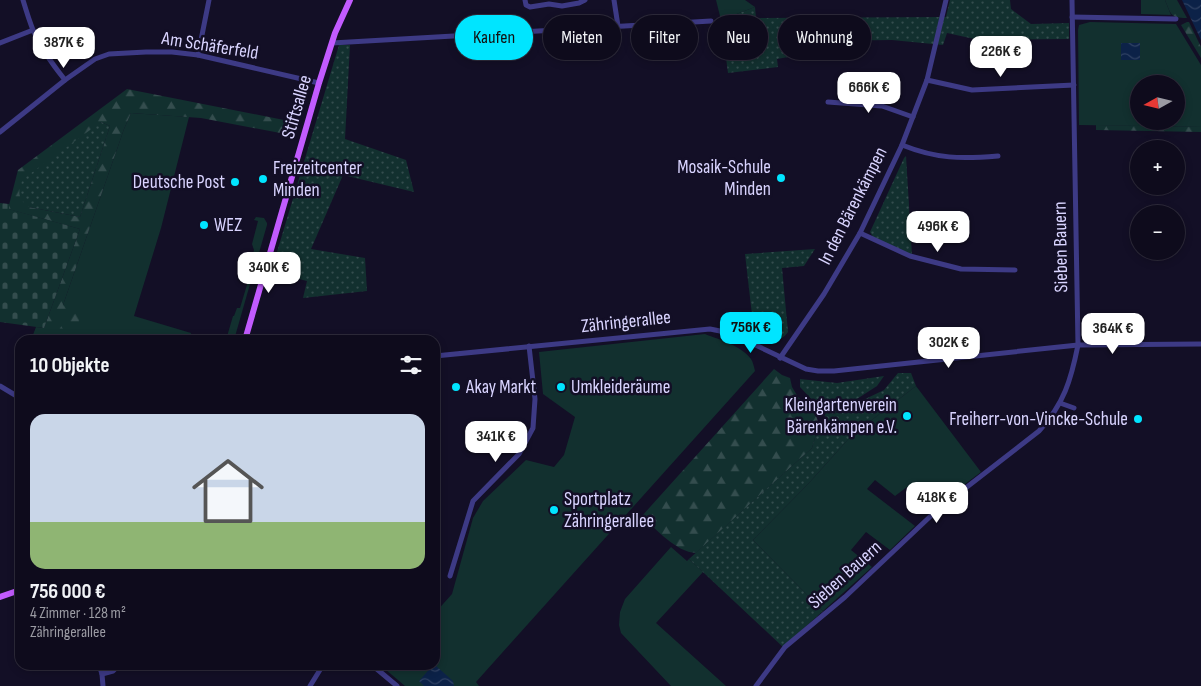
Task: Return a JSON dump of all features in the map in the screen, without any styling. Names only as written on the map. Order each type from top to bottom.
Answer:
[{"type":"main road","name":"Stiftsallee","points":[[245,335],[319,82],[344,11],[350,0]]},
{"type":"main road","points":[[0,596],[15,592]]},
{"type":"street","points":[[23,0],[33,30],[47,55],[66,80]]},
{"type":"street","points":[[198,55],[209,0]]},
{"type":"street","points":[[525,0],[526,5],[530,7],[571,5],[585,0]]},
{"type":"street","points":[[614,0],[616,15]]},
{"type":"street","name":"In den Bärenkämpen","points":[[780,358],[824,294],[860,233],[902,145],[927,80],[946,0]]},
{"type":"street","name":"Sieben Bauern","points":[[756,686],[785,647],[845,597],[936,511],[1039,431],[1051,418],[1070,382],[1078,345],[1072,0]]},
{"type":"street","points":[[1072,17],[1176,20]]},
{"type":"street","points":[[621,26],[708,21]]},
{"type":"street","points":[[0,43],[33,30]]},
{"type":"street","points":[[332,43],[543,30]]},
{"type":"street","name":"Am Schäferfeld","points":[[0,132],[95,59],[109,54],[161,51],[198,55],[319,82]]},
{"type":"street","points":[[927,80],[972,90],[1074,85]]},
{"type":"street","points":[[828,102],[882,106],[913,117]]},
{"type":"street","points":[[902,145],[927,154],[945,157],[998,156]]},
{"type":"street","points":[[860,233],[913,257],[960,269],[1015,270]]},
{"type":"street","name":"Zähringerallee","points":[[440,355],[710,329],[730,333],[780,358],[806,369],[818,371],[834,371],[1078,345],[1201,344]]},
{"type":"street","points":[[450,576],[473,501],[519,454],[533,428],[535,399],[529,346]]},
{"type":"street","points":[[0,386],[15,395]]},
{"type":"street","points":[[1060,403],[1074,408]]},
{"type":"street","points":[[100,670],[103,686]]},
{"type":"street","points":[[102,674],[114,670]]},
{"type":"street","points":[[310,686],[320,670]]},
{"type":"street","points":[[378,670],[397,686]]},
{"type":"green space","points":[[716,0],[745,0],[755,7],[734,15],[720,15]]},
{"type":"green space","points":[[950,0],[1010,0],[1011,9],[1031,24],[1069,23],[1069,39],[979,40],[947,33],[943,45],[892,40],[871,40],[871,17],[946,17]]},
{"type":"green space","points":[[1141,0],[1165,0],[1171,15],[1141,14]]},
{"type":"green space","points":[[1165,0],[1177,0],[1187,18],[1174,16]]},
{"type":"green space","points":[[755,7],[756,15],[734,15]]},
{"type":"green space","points":[[768,18],[778,18],[778,67],[728,73],[726,60],[768,60]]},
{"type":"green space","points":[[1090,22],[1176,24],[1201,65],[1201,127],[1185,127],[1185,75],[1130,75],[1130,126],[1079,125],[1079,25]]},
{"type":"green space","points":[[1189,22],[1201,47],[1201,58],[1181,25]]},
{"type":"green space","points":[[339,45],[350,45],[345,139],[406,160],[414,192],[343,175],[311,249],[365,258],[367,291],[303,298],[307,281],[271,272]]},
{"type":"green space","points":[[127,89],[299,123],[296,136],[201,118],[131,113],[63,305],[80,314],[78,329],[44,328],[80,229],[8,209],[18,170]],"holes":[[[101,122],[110,126],[80,217],[29,207]]]},
{"type":"green space","points":[[131,113],[189,117],[161,228],[134,316],[191,333],[191,335],[33,335],[36,327],[44,328],[63,305]]},
{"type":"green space","points":[[101,122],[110,126],[80,217],[29,207],[25,204],[19,191],[23,179]]},
{"type":"green space","points":[[1096,125],[1130,126],[1130,130],[1185,130],[1185,127],[1201,127],[1201,132],[1096,130]]},
{"type":"green space","points":[[906,156],[912,255],[873,237],[870,232]]},
{"type":"green space","points":[[0,203],[9,204],[9,209],[80,229],[44,328],[0,322]]},
{"type":"green space","points":[[256,217],[264,218],[267,225],[235,335],[227,335],[233,316],[237,308],[240,308],[249,278],[247,277],[254,250],[252,244],[258,221],[254,220]]},
{"type":"green space","points":[[815,249],[804,266],[782,268],[788,332],[776,340],[754,332],[745,254]]},
{"type":"green space","name":"Sportplatz Zähringerallee","points":[[705,334],[742,350],[751,359],[755,371],[476,682],[479,686],[405,686],[386,670],[440,670],[440,607],[452,594],[473,518],[483,501],[526,460],[554,467],[564,455],[575,417],[543,394],[539,352]]},
{"type":"green space","points":[[774,369],[790,378],[792,387],[798,397],[813,408],[819,424],[812,448],[696,553],[681,549],[642,516]]},
{"type":"green space","points":[[898,373],[911,373],[916,386],[852,435],[808,484],[753,540],[823,611],[783,647],[689,559],[812,448],[819,424],[826,418],[800,387],[800,379],[837,383],[884,376],[877,386],[832,415],[884,390]]},
{"type":"green space","points":[[916,386],[981,472],[932,509],[907,487],[895,496],[875,480],[867,489],[915,526],[890,550],[866,532],[851,550],[872,567],[823,611],[753,540],[808,484],[852,435]]},
{"type":"green space","points":[[671,547],[687,561],[689,559],[703,572],[656,623],[726,686],[671,686],[621,633],[619,625],[620,612],[625,599]]},
{"type":"water","points":[[1182,0],[1201,0],[1201,40]]},
{"type":"water","points":[[1121,43],[1140,43],[1140,60],[1121,60]]},
{"type":"water","points":[[440,669],[453,681],[454,686],[424,686],[419,681],[429,670]]},
{"type":"place","name":"Mosaik-Schule Minden","points":[[781,178]]},
{"type":"place","name":"Freizeitcenter Minden","points":[[263,179]]},
{"type":"place","name":"Deutsche Post","points":[[235,182]]},
{"type":"place","name":"WEZ","points":[[204,225]]},
{"type":"place","name":"Akay Markt","points":[[456,387]]},
{"type":"place","name":"Umkleideräume","points":[[561,387]]},
{"type":"place","name":"Kleingartenverein Bärenkämpen e.V.","points":[[907,416]]},
{"type":"place","name":"Freiherr-von-Vincke-Schule","points":[[1138,419]]},
{"type":"place","name":"Sportplatz Zähringerallee","points":[[554,510]]}]
